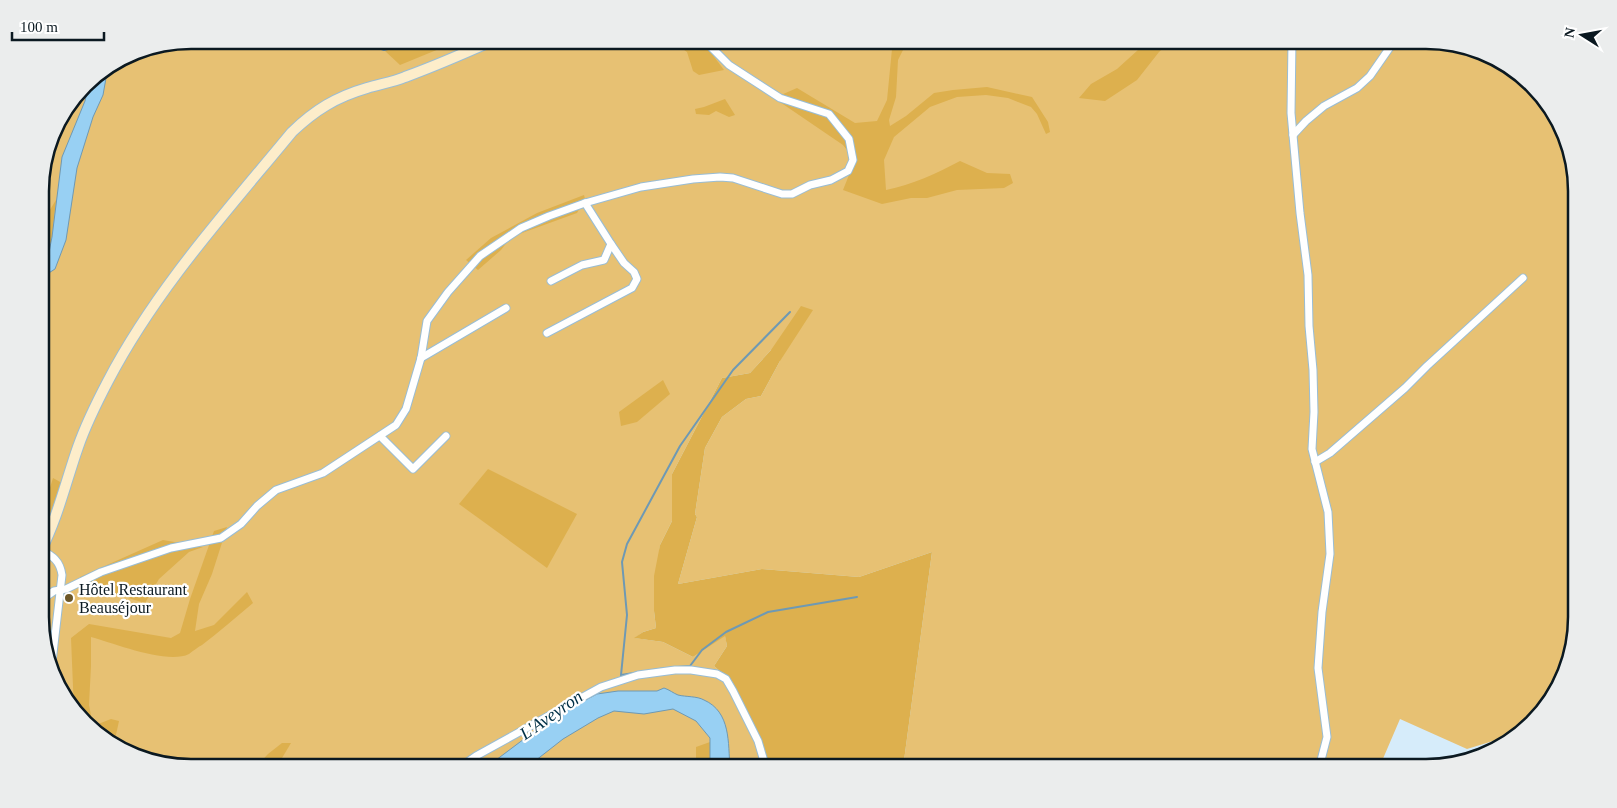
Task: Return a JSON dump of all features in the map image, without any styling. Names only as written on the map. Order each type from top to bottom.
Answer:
[{"type":"street","points":[[49,534],[84,432],[123,354],[181,267],[292,132],[309,116],[345,95],[420,72],[474,49]]},
{"type":"street","points":[[49,594],[60,589],[66,589],[101,572],[171,548],[221,538],[241,524],[257,506],[276,490],[323,473],[396,425],[406,409],[421,358],[427,321],[448,292],[480,256],[521,228],[585,203],[641,187],[720,177],[733,178],[782,194],[792,194],[810,185],[831,180],[848,171],[853,160],[849,139],[829,114],[780,98],[729,65],[713,49]]},
{"type":"street","points":[[1292,49],[1291,113],[1308,275],[1309,326],[1313,370],[1314,412],[1312,449],[1328,512],[1330,554],[1322,612],[1318,668],[1326,738],[1322,759]]},
{"type":"street","points":[[1293,135],[1324,106],[1357,88],[1370,76],[1389,49]]},
{"type":"street","points":[[547,334],[632,288],[637,279],[634,272],[624,263],[611,244],[585,203]]},
{"type":"street","points":[[551,281],[582,265],[604,260],[611,244]]},
{"type":"street","points":[[1315,462],[1330,453],[1405,388],[1523,278]]},
{"type":"street","points":[[421,358],[506,308]]},
{"type":"street","points":[[380,436],[413,469],[446,436]]},
{"type":"street","points":[[49,554],[54,557],[61,568],[62,575],[53,651]]},
{"type":"street","points":[[472,759],[601,687],[638,675],[690,670],[717,674],[726,679],[758,741],[763,759]]},
{"type":"shaded area","points":[[191,49],[1426,49],[1454,51],[1489,63],[1520,84],[1533,97],[1554,128],[1561,145],[1567,172],[1568,617],[1566,645],[1554,680],[1533,711],[1520,724],[1498,740],[1467,749],[1400,719],[1383,759],[904,759],[932,552],[859,577],[762,569],[678,584],[697,517],[695,514],[705,448],[722,417],[746,399],[761,396],[780,361],[771,350],[750,373],[722,378],[672,474],[672,521],[660,545],[654,611],[656,628],[643,632],[635,638],[663,642],[693,657],[725,635],[727,646],[714,666],[722,673],[758,735],[765,759],[191,759],[163,757],[145,752],[128,745],[97,724],[84,711],[63,680],[51,645],[49,617],[49,182],[51,163],[60,136],[78,104],[90,90],[120,68],[145,56],[163,51]]},
{"type":"shaded area","points":[[383,49],[439,49],[400,65]]},
{"type":"shaded area","points":[[683,49],[708,49],[724,70],[699,75],[693,71],[687,52]]},
{"type":"shaded area","points":[[892,49],[904,49],[898,60],[896,97],[889,120],[890,126],[906,116],[934,93],[987,87],[1032,97],[1048,122],[1050,132],[1046,134],[1037,114],[1031,107],[1008,98],[986,95],[957,97],[930,107],[894,137],[884,160],[886,190],[915,182],[960,161],[987,173],[1010,174],[1013,183],[1004,188],[957,190],[927,198],[911,198],[882,204],[843,190],[855,160],[843,145],[774,98],[797,88],[855,123],[877,121],[887,100]]},
{"type":"shaded area","points":[[1139,49],[1162,49],[1137,80],[1105,101],[1079,98],[1091,84],[1117,69]]},
{"type":"shaded area","points":[[725,99],[735,115],[729,117],[716,111],[709,115],[696,114],[695,109]]},
{"type":"shaded area","points":[[584,195],[585,199],[577,213],[511,237],[501,250],[478,270],[466,260],[491,238],[537,213]]},
{"type":"shaded area","points":[[56,200],[49,252],[49,211]]},
{"type":"shaded area","points":[[801,306],[813,310],[780,361],[761,396],[746,399],[722,417],[705,448],[695,514],[697,517],[678,584],[762,569],[859,577],[932,552],[904,759],[765,759],[758,735],[722,673],[714,666],[727,646],[725,636],[693,657],[663,642],[634,638],[643,632],[656,628],[654,576],[660,545],[672,521],[672,474],[722,378],[750,373],[771,350]]},
{"type":"shaded area","points":[[663,380],[670,394],[637,422],[621,426],[619,412]]},
{"type":"shaded area","points":[[488,469],[577,514],[547,568],[459,504]]},
{"type":"shaded area","points":[[53,478],[62,483],[49,522],[49,491]]},
{"type":"shaded area","points":[[227,527],[212,574],[199,604],[195,631],[214,625],[247,592],[253,603],[202,645],[189,654],[179,657],[140,652],[91,637],[89,705],[92,719],[73,697],[71,638],[89,624],[171,638],[180,633],[214,531]]},
{"type":"shaded area","points":[[163,540],[203,547],[189,552],[159,579],[145,603],[83,586],[80,577]]},
{"type":"shaded area","points":[[111,719],[119,721],[115,737],[97,724]]},
{"type":"shaded area","points":[[710,742],[710,759],[696,759],[696,747]]},
{"type":"shaded area","points":[[282,743],[291,743],[281,759],[263,759]]},
{"type":"water","points":[[106,77],[103,95],[93,117],[77,168],[66,240],[55,269],[49,273],[49,252],[62,157],[90,90]]},
{"type":"water","points":[[664,688],[678,695],[695,697],[713,705],[724,720],[729,759],[710,759],[710,738],[696,721],[673,709],[644,714],[614,711],[598,718],[563,739],[537,759],[497,759],[552,718],[597,694],[618,691],[657,691]]},
{"type":"waterway","points":[[381,49],[388,49]]},
{"type":"waterway","points":[[666,668],[621,675],[627,615],[622,562],[627,544],[680,446],[733,370],[790,312]]},
{"type":"waterway","points":[[678,667],[690,666],[702,650],[726,632],[768,612],[857,597]]},
{"type":"place","name":"Hôtel Restaurant Beauséjour","points":[[69,598]]},
{"type":"water label","name":"L'Aveyron","points":[[551,715]]}]
